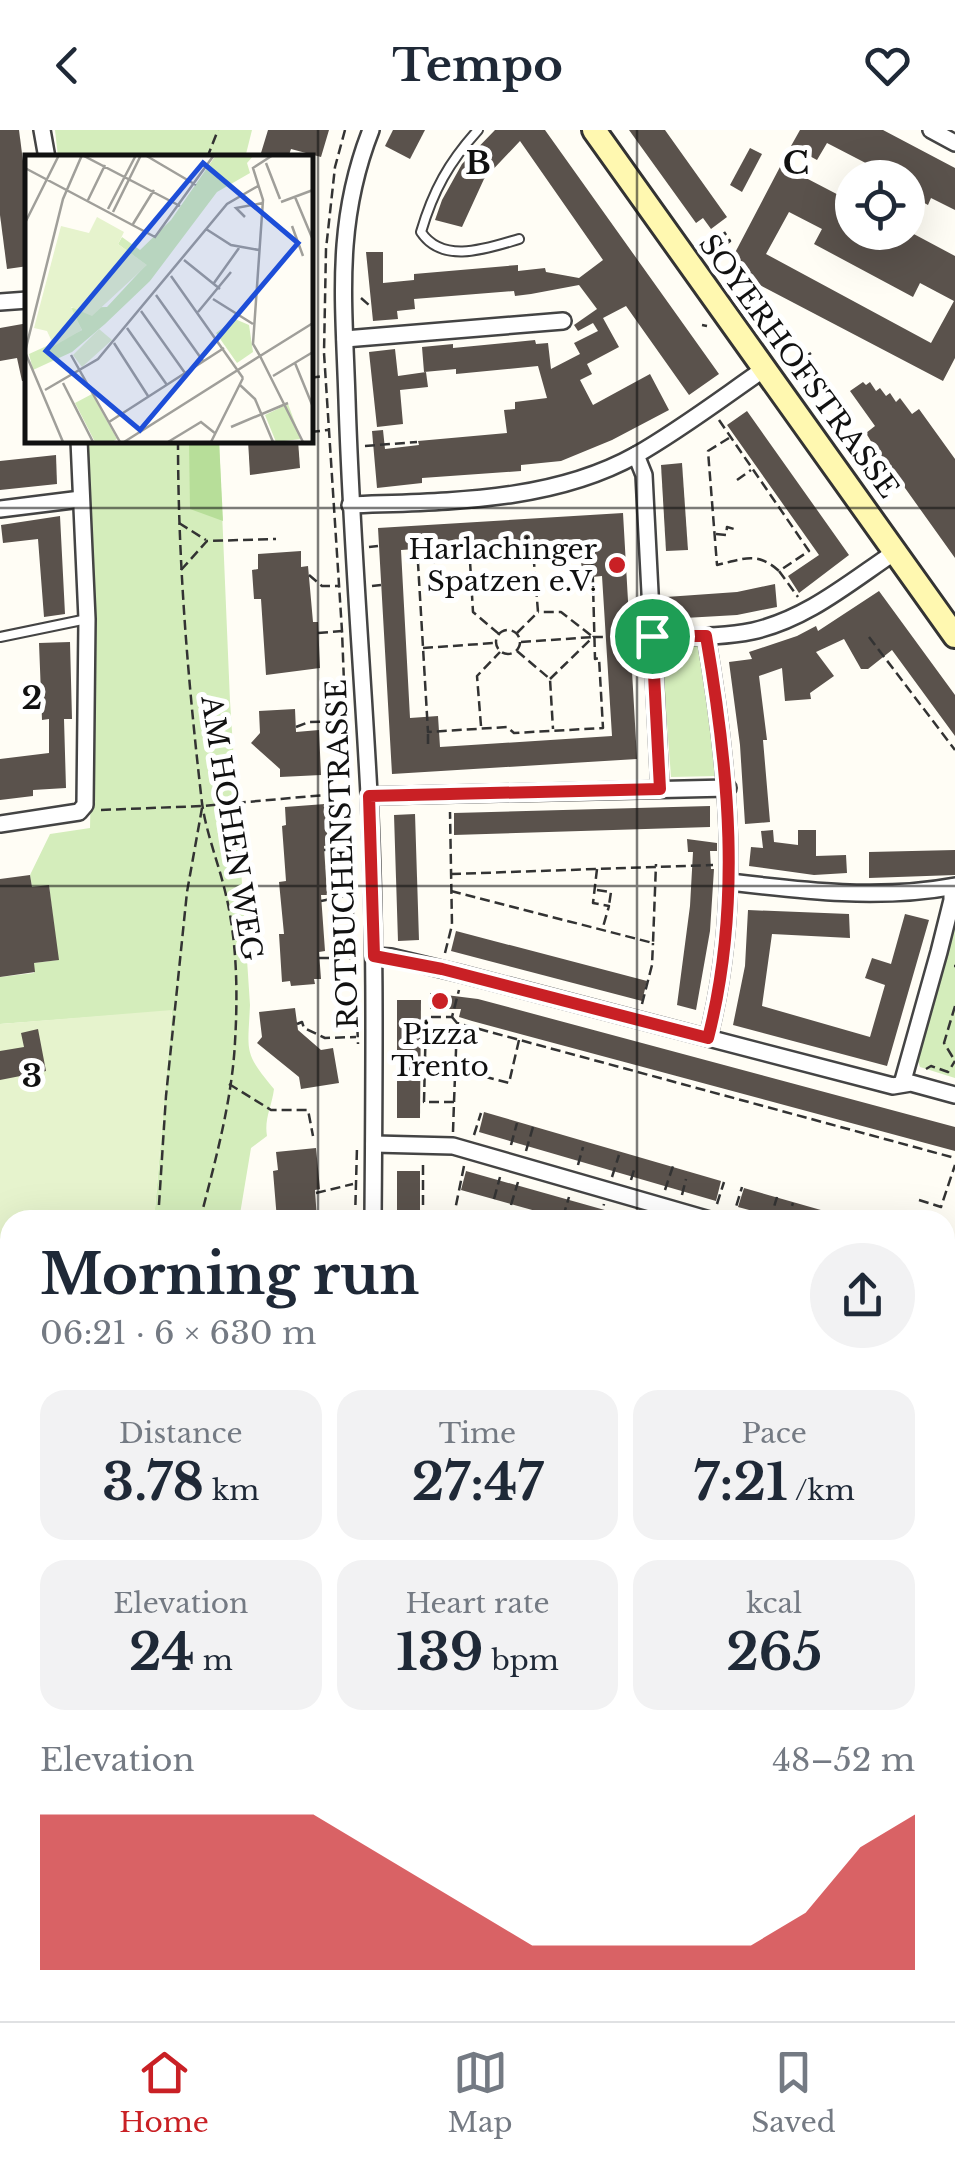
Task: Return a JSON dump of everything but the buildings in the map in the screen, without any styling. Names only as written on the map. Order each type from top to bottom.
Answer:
[{"type":"main road","name":"SOYERHOFSTRASSE","points":[[594,130],[955,636]]},
{"type":"street","points":[[42,130],[46,155]]},
{"type":"street","name":"ROTBUCHENSTRASSE","points":[[371,130],[352,185],[345,222],[345,339],[350,506],[369,796],[374,956],[373,1210]]},
{"type":"street","points":[[931,130],[955,142]]},
{"type":"street","points":[[0,302],[25,300]]},
{"type":"street","points":[[345,339],[562,321]]},
{"type":"street","points":[[350,506],[498,497],[573,479],[636,455],[764,369]]},
{"type":"street","points":[[0,824],[84,807],[86,619],[79,442]]},
{"type":"street","points":[[636,455],[644,475],[660,789]]},
{"type":"street","points":[[0,508],[81,498]]},
{"type":"street","points":[[652,636],[754,631],[808,610],[895,552]]},
{"type":"street","points":[[706,636],[728,788],[730,882],[725,958],[708,1038]]},
{"type":"street","points":[[369,796],[728,788]]},
{"type":"street","points":[[730,882],[868,894],[953,887],[902,1084]]},
{"type":"street","points":[[374,956],[462,974],[893,1086],[922,1085],[955,1095]]},
{"type":"street","points":[[374,1144],[463,1149],[675,1210]]},
{"type":"lane","points":[[478,130],[452,160],[434,190],[421,232],[430,245],[448,251],[490,248],[520,239]]},
{"type":"lane","points":[[0,637],[86,619]]},
{"type":"path","points":[[208,155],[218,130]]},
{"type":"path","points":[[345,130],[335,167],[326,250],[325,376],[350,793],[358,1056]]},
{"type":"path","points":[[712,255],[730,241],[724,232]]},
{"type":"path","points":[[792,366],[811,353]]},
{"type":"path","points":[[312,378],[325,376]]},
{"type":"path","points":[[720,421],[808,551],[779,571]]},
{"type":"path","points":[[312,432],[328,430]]},
{"type":"path","points":[[730,437],[708,451],[717,565],[748,558],[766,560],[808,610]]},
{"type":"path","name":"AM HOHEN WEG","points":[[178,442],[180,571],[202,806],[233,928],[235,1044],[218,1152],[203,1210]]},
{"type":"path","points":[[348,448],[416,442]]},
{"type":"path","points":[[738,480],[752,469]]},
{"type":"path","points":[[178,522],[207,541],[276,539]]},
{"type":"path","points":[[726,535],[727,527],[734,529]]},
{"type":"path","points":[[714,534],[732,536]]},
{"type":"path","points":[[180,571],[207,541]]},
{"type":"path","points":[[418,563],[495,558],[501,552],[592,547],[594,659],[599,658],[603,728],[514,734],[507,728],[428,732]]},
{"type":"path","points":[[417,550],[428,747]]},
{"type":"path","points":[[533,550],[538,612]]},
{"type":"path","points":[[470,560],[473,612],[499,634]]},
{"type":"path","points":[[309,575],[322,586],[339,586]]},
{"type":"path","points":[[516,633],[538,612],[561,612],[593,637]]},
{"type":"path","points":[[508,630],[516,633],[521,642],[517,651],[509,655],[500,652],[496,643],[499,634],[508,630]]},
{"type":"path","points":[[318,634],[342,631]]},
{"type":"path","points":[[521,642],[606,636]]},
{"type":"path","points":[[550,679],[593,637]]},
{"type":"path","points":[[869,637],[955,750]]},
{"type":"path","points":[[423,648],[496,643]]},
{"type":"path","points":[[517,651],[550,679],[553,731]]},
{"type":"path","points":[[482,729],[477,676],[500,652]]},
{"type":"path","points":[[296,727],[308,722],[346,721]]},
{"type":"path","points":[[84,807],[98,810],[202,806],[350,793]]},
{"type":"path","points":[[442,969],[452,926],[450,793]]},
{"type":"path","points":[[159,1210],[185,910],[202,806]]},
{"type":"path","points":[[324,850],[352,848]]},
{"type":"path","points":[[450,874],[656,864],[729,865]]},
{"type":"path","points":[[637,1020],[652,965],[656,864]]},
{"type":"path","points":[[598,867],[593,903],[609,906]]},
{"type":"path","points":[[595,889],[611,892],[603,930]]},
{"type":"path","points":[[451,891],[653,942]]},
{"type":"path","points":[[322,902],[354,894]]},
{"type":"path","points":[[319,958],[355,958]]},
{"type":"path","points":[[454,1210],[463,1149],[454,1102],[457,1024],[452,1017],[462,974]]},
{"type":"path","points":[[922,1085],[927,1068],[948,1072],[955,1061],[944,1043],[955,1006]]},
{"type":"path","points":[[452,1017],[426,1017],[424,1102],[454,1102]]},
{"type":"path","points":[[297,1024],[302,1022],[304,1028],[325,1038],[358,1037]]},
{"type":"path","points":[[457,1024],[955,1158]]},
{"type":"path","points":[[318,1047],[325,1038]]},
{"type":"path","points":[[455,1069],[508,1083],[519,1040]]},
{"type":"path","points":[[229,1084],[271,1110],[308,1110],[313,1136]]},
{"type":"path","points":[[463,1149],[482,1113]]},
{"type":"path","points":[[494,1199],[518,1122]]},
{"type":"path","points":[[355,1210],[358,1133]]},
{"type":"path","points":[[423,1145],[423,1210]]},
{"type":"path","points":[[565,1210],[583,1147]]},
{"type":"path","points":[[608,1191],[620,1155]]},
{"type":"path","points":[[919,1200],[941,1207],[955,1165]]},
{"type":"path","points":[[660,1206],[672,1166]]},
{"type":"path","points":[[715,1210],[724,1182]]},
{"type":"path","points":[[316,1193],[356,1184]]},
{"type":"path","points":[[735,1210],[742,1188]]},
{"type":"path","points":[[773,1210],[777,1197]]},
{"type":"path","points":[[791,1210],[793,1203]]},
{"type":"green space","points":[[55,130],[252,130],[246,155],[58,155]]},
{"type":"green space","points":[[85,442],[219,442],[249,1042],[252,1059],[274,1089],[267,1136],[251,1148],[241,1210],[155,1210],[172,1011],[0,1024],[0,977],[34,973],[34,963],[58,960],[49,886],[32,887],[30,875],[50,834],[90,828],[94,622]]},
{"type":"green space","points":[[189,442],[219,442],[223,521],[190,509]]},
{"type":"green space","points":[[661,644],[700,644],[717,776],[671,777]]},
{"type":"green space","points":[[955,923],[955,1078],[920,1067],[917,1058]]},
{"type":"green space","points":[[172,1010],[155,1210],[0,1210],[0,1024]]},
{"type":"place","name":"Harlachinger Spatzen e.V.","points":[[617,565]]},
{"type":"place","name":"Pizza Trento","points":[[440,1001]]},
{"type":"route","points":[[652,636],[706,636],[715,691],[728,788],[730,882],[725,958],[708,1038],[442,969],[374,956],[369,796],[660,789],[652,636]]}]
